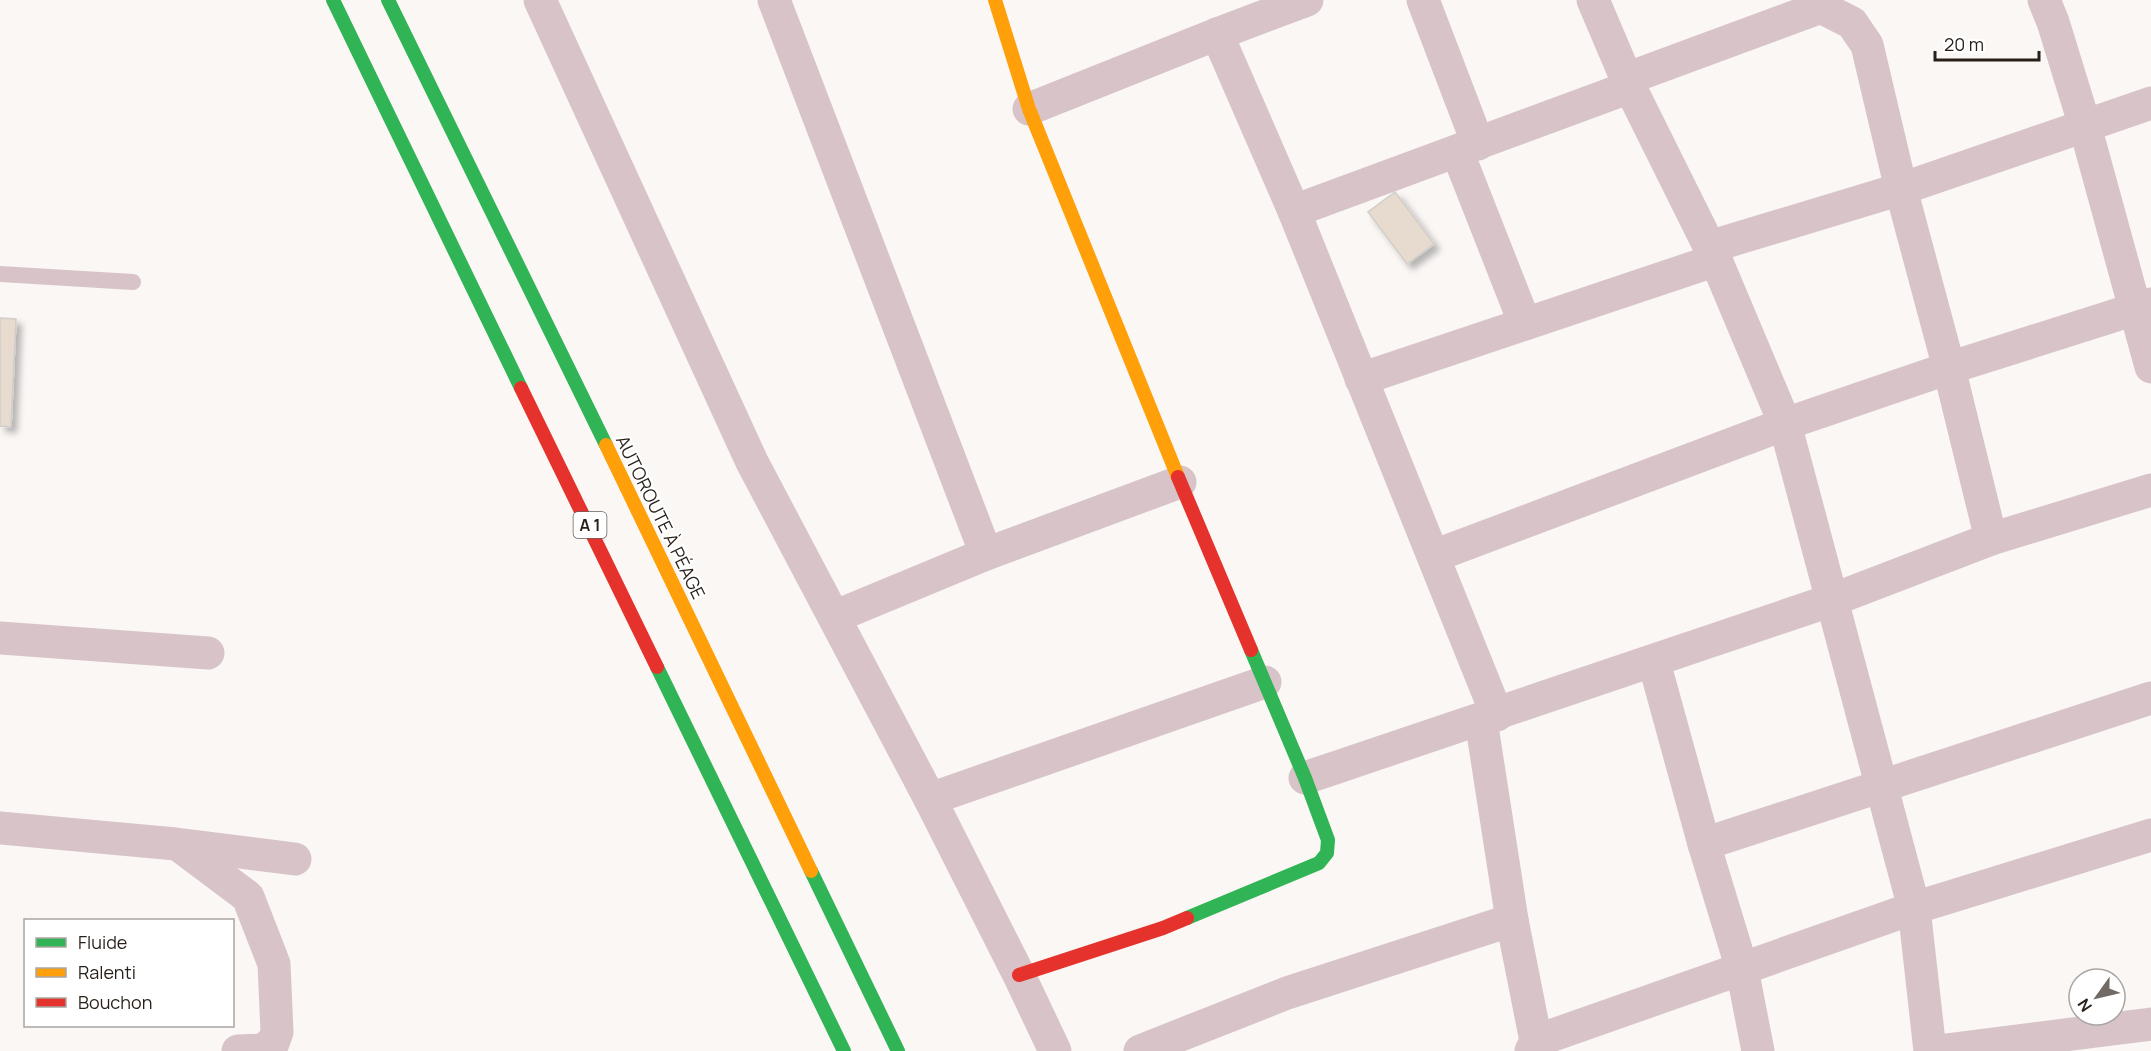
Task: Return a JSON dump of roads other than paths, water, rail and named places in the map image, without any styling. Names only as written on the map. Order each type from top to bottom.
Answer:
[{"type":"main road","name":"A 1","points":[[333,0],[844,1051]]},
{"type":"main road","name":"AUTOROUTE À PÉAGE","points":[[388,0],[598,428],[898,1051]]},
{"type":"main road","points":[[995,0],[1029,109],[1180,482],[1305,778],[1328,840],[1328,853],[1319,863],[1163,928],[1019,975]]},
{"type":"street","points":[[540,0],[752,462],[930,799],[1055,1051]]},
{"type":"street","points":[[774,0],[986,554]]},
{"type":"street","points":[[1029,109],[1307,0]]},
{"type":"street","points":[[1423,0],[1525,324]]},
{"type":"street","points":[[1593,0],[1628,83],[1712,253],[1785,424],[1914,908],[1930,1051]]},
{"type":"street","points":[[2044,0],[2144,307],[2151,367]]},
{"type":"street","points":[[1294,211],[1468,148],[1819,3],[1852,23],[1868,45],[1901,189],[1949,368],[1991,539]]},
{"type":"street","points":[[1217,34],[1294,211],[1434,556],[1489,717],[1512,920],[1534,1046],[1914,908],[2151,835]]},
{"type":"street","points":[[1361,379],[1525,324],[1712,253],[2151,103]]},
{"type":"street","points":[[1434,556],[1785,424],[1949,368],[2144,307]]},
{"type":"street","points":[[834,617],[986,554],[1180,482]]},
{"type":"street","points":[[1305,778],[1832,600],[1991,539],[2151,490]]},
{"type":"street","points":[[0,638],[208,653]]},
{"type":"street","points":[[1654,662],[1704,844],[1742,969],[1758,1051]]},
{"type":"street","points":[[930,799],[1265,682]]},
{"type":"street","points":[[1704,844],[2151,698]]},
{"type":"street","points":[[0,828],[176,844],[295,860]]},
{"type":"street","points":[[176,844],[213,869],[248,897],[274,964],[277,1032],[273,1043],[262,1050],[238,1051]]},
{"type":"street","points":[[1140,1051],[1287,993],[1512,920]]},
{"type":"street","points":[[1938,1051],[2103,1041],[2151,1024]]},
{"type":"lane","points":[[0,274],[133,282]]}]
